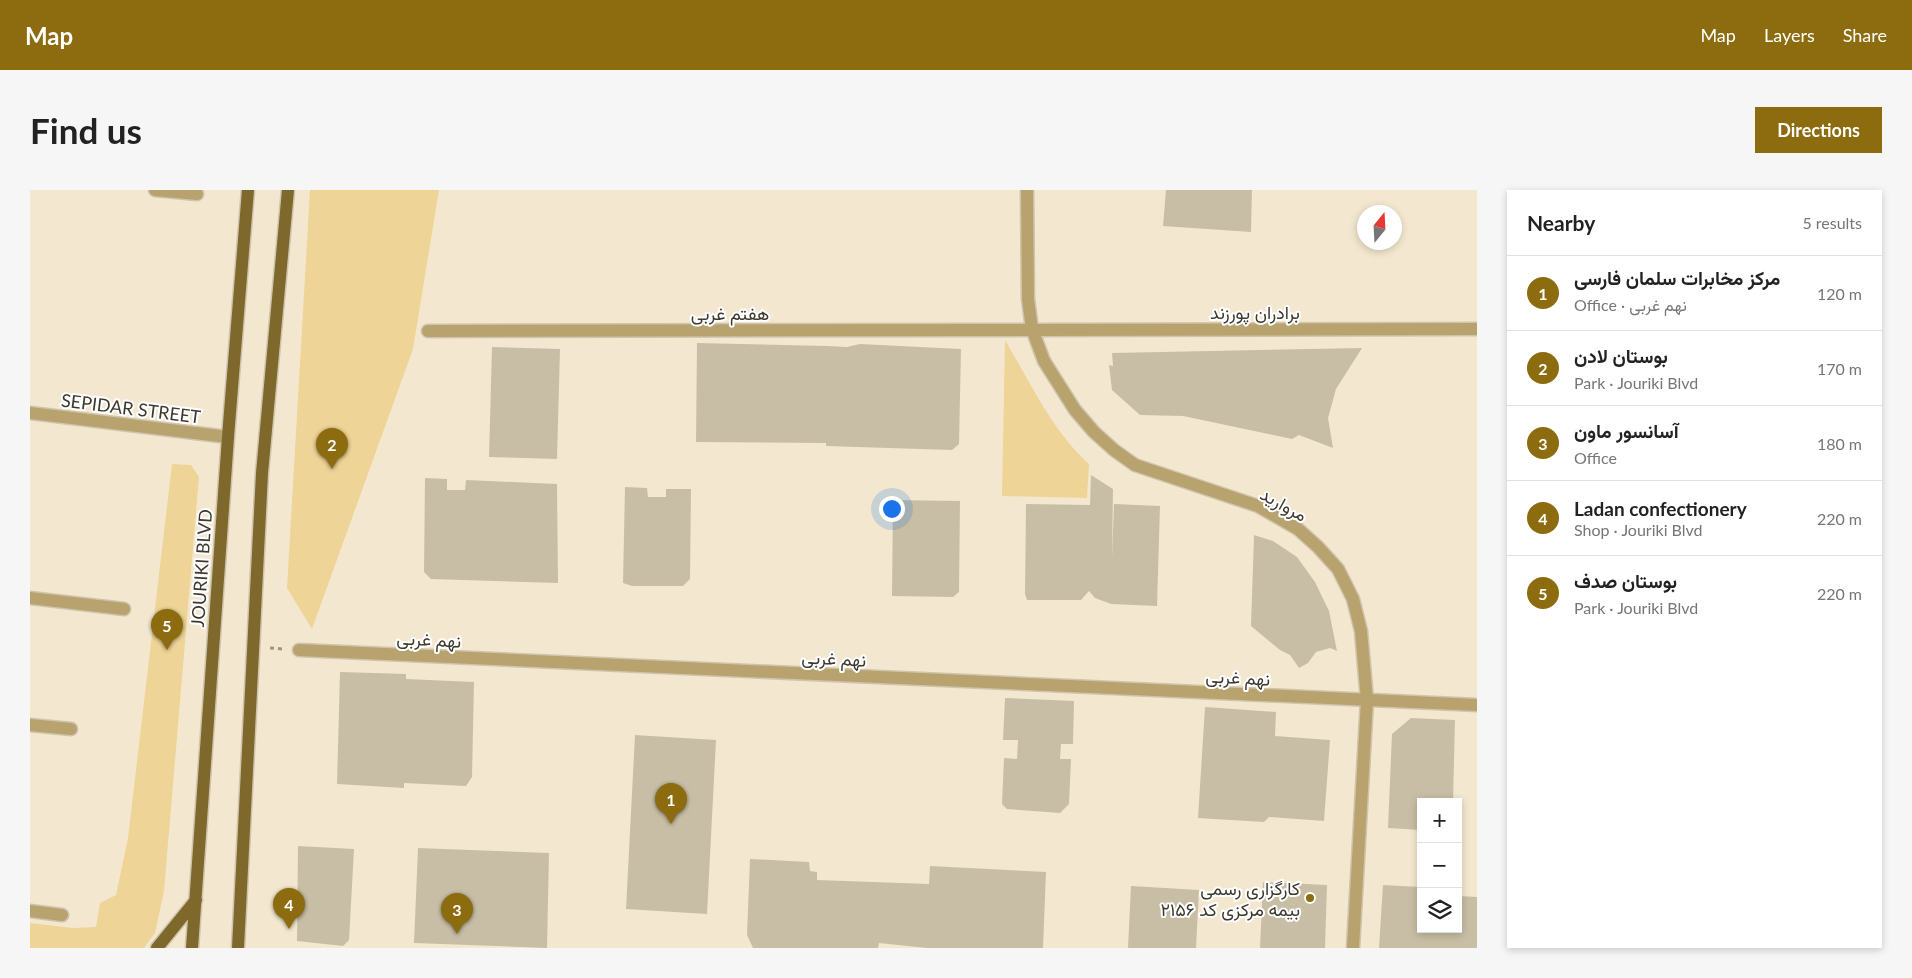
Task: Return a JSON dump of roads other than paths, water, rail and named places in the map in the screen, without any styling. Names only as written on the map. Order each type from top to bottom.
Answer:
[{"type":"main road","name":"JOURIKI BLVD","points":[[192,948],[228,437],[248,190]]},
{"type":"main road","points":[[238,948],[262,473],[288,190]]},
{"type":"main road","points":[[157,948],[196,900]]},
{"type":"main road","points":[[240,906],[247,948]]},
{"type":"street","points":[[155,190],[197,194]]},
{"type":"street","name":"مروارید","points":[[1027,190],[1028,299],[1032,329],[1044,361],[1056,384],[1075,410],[1094,432],[1135,465],[1258,506],[1298,529],[1318,546],[1338,569],[1353,599],[1361,631],[1367,700],[1353,948]]},
{"type":"street","name":"برادران پورزند","points":[[1032,329],[1477,330]]},
{"type":"street","name":"هفتم غربی","points":[[428,331],[1032,329]]},
{"type":"street","name":"SEPIDAR STREET","points":[[30,413],[228,437]]},
{"type":"street","points":[[30,598],[124,609]]},
{"type":"street","name":"نهم غربی","points":[[299,650],[1477,705]]},
{"type":"street","points":[[30,724],[71,729]]},
{"type":"street","points":[[30,912],[62,915]]},
{"type":"place","name":"بوستان لادن","points":[[332,469]]},
{"type":"place","name":"بوستان صدف","points":[[167,650]]},
{"type":"place","name":"مرکز مخابرات سلمان فارسی","points":[[671,824]]},
{"type":"place","name":"کارگزاری رسمی بیمه مرکزی کد ۲۱۵۶","points":[[1310,898]]},
{"type":"place","name":"Ladan confectionery","points":[[289,929]]},
{"type":"place","name":"آسانسور ماون","points":[[457,934]]}]
